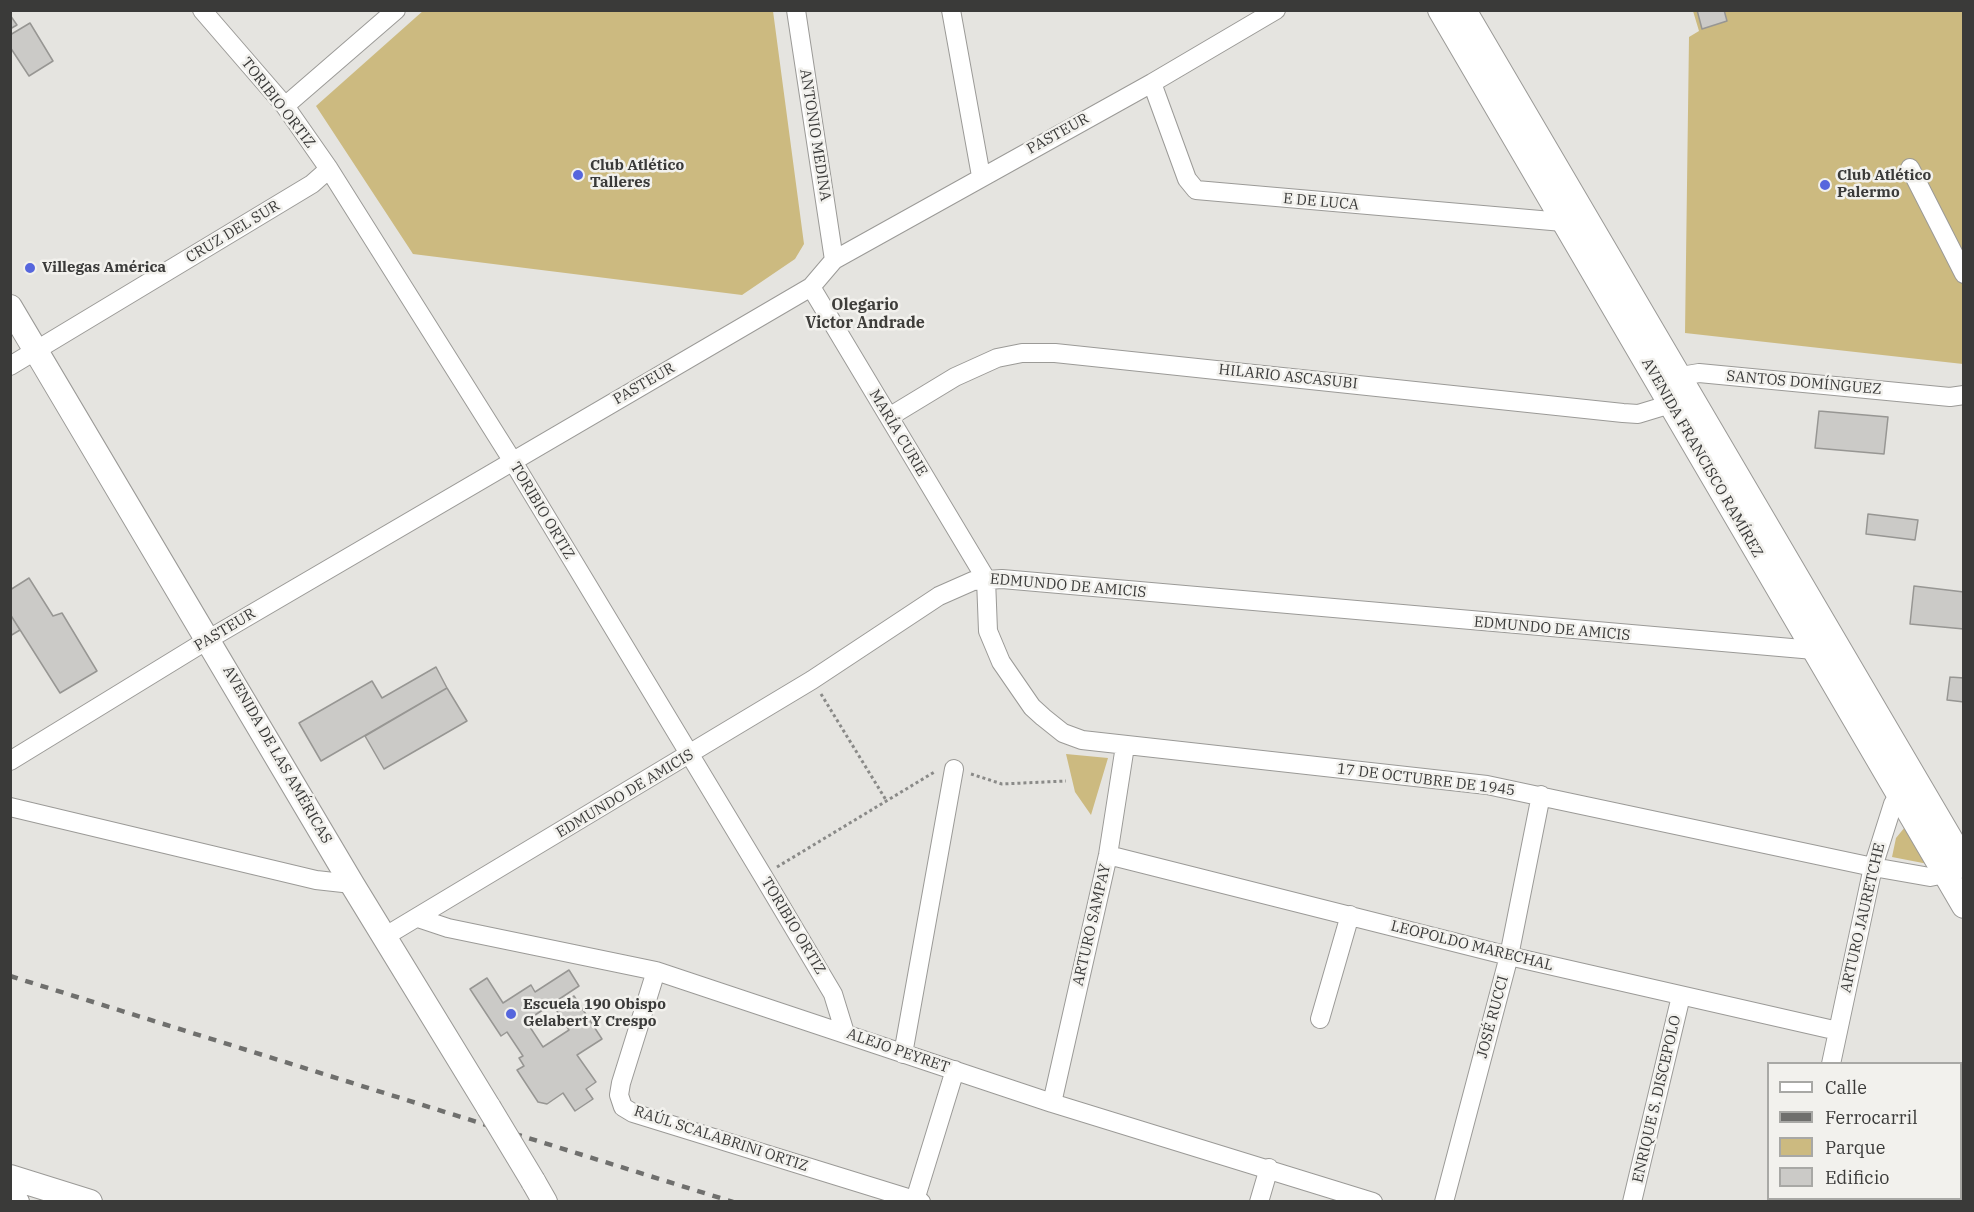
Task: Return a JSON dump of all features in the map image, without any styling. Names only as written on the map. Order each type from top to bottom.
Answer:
[{"type":"main road","name":"AVENIDA FRANCISCO RAMÍREZ","points":[[1440,10],[1814,650],[1958,869],[1964,906]]},
{"type":"main road","name":"AVENIDA FRANCISCO RAMÍREZ","points":[[1464,10],[1681,376],[1908,790]]},
{"type":"main road","name":"AVENIDA DE LAS AMÉRICAS","points":[[10,307],[209,639],[352,884],[539,1191]]},
{"type":"main road","points":[[10,1177],[90,1202]]},
{"type":"main road","points":[[10,1200],[16,1202]]},
{"type":"street","name":"TORIBIO ORTIZ","points":[[202,10],[285,106],[329,169],[512,460],[833,994],[845,1033]]},
{"type":"street","points":[[285,106],[396,10]]},
{"type":"street","name":"ANTONIO MEDINA","points":[[796,10],[834,260]]},
{"type":"street","points":[[951,10],[981,177]]},
{"type":"street","name":"PASTEUR","points":[[10,761],[209,639],[810,287],[834,260],[1152,83],[1276,10]]},
{"type":"street","name":"E DE LUCA","points":[[1152,83],[1181,166],[1190,186],[1196,190],[1563,222]]},
{"type":"street","points":[[1910,168],[1964,274]]},
{"type":"street","name":"CRUZ DEL SUR","points":[[10,366],[312,184],[329,169]]},
{"type":"street","name":"MARÍA CURIE","points":[[810,287],[986,579]]},
{"type":"street","name":"HILARIO ASCASUBI","points":[[889,417],[980,365],[1005,356],[1044,353],[1623,413],[1638,414],[1671,404]]},
{"type":"street","name":"SANTOS DOMÍNGUEZ","points":[[1647,362],[1681,376],[1706,374],[1950,397],[1964,395]]},
{"type":"street","points":[[1671,404],[1681,376]]},
{"type":"street","name":"EDMUNDO DE AMICIS","points":[[384,937],[689,756],[812,680],[939,596],[957,586],[986,579],[1814,650]]},
{"type":"street","name":"17 DE OCTUBRE DE 1945","points":[[986,579],[988,631],[992,647],[1032,707],[1063,732],[1082,740],[1487,785],[1873,867],[1930,877],[1958,869]]},
{"type":"street","name":"ARTURO SAMPAY","points":[[1052,1103],[1108,855],[1125,746]]},
{"type":"street","points":[[903,1054],[954,769]]},
{"type":"street","name":"ARTURO JAURETCHE","points":[[1831,1062],[1873,867],[1886,823],[1908,790]]},
{"type":"street","name":"JOSÉ RUCCI","points":[[1444,1202],[1509,956],[1541,795]]},
{"type":"street","points":[[10,807],[316,880],[352,884]]},
{"type":"street","name":"LEOPOLDO MARECHAL","points":[[1108,855],[1509,956],[1838,1031]]},
{"type":"street","points":[[1320,1019],[1350,915]]},
{"type":"street","name":"ALEJO PEYRET","points":[[418,918],[448,928],[656,971],[1052,1103],[1269,1168],[1373,1202]]},
{"type":"street","name":"RAÚL SCALABRINI ORTIZ","points":[[656,971],[621,1083],[620,1095],[623,1107],[633,1113],[918,1201]]},
{"type":"street","name":"ENRIQUE S. DISCEPOLO","points":[[1632,1202],[1681,996]]},
{"type":"street","points":[[918,1201],[955,1070]]},
{"type":"street","points":[[1259,1202],[1269,1168]]},
{"type":"path","points":[[812,680],[886,800]]},
{"type":"path","points":[[763,876],[943,767],[1002,784],[1066,781]]},
{"type":"green space","name":"Club Atlético Talleres","points":[[424,10],[773,11],[804,244],[795,259],[742,295],[413,254],[316,106]]},
{"type":"green space","name":"Club Atlético Palermo","points":[[1693,11],[1963,11],[1963,364],[1685,333],[1689,37],[1699,31]]},
{"type":"green space","points":[[1066,754],[1108,758],[1091,815],[1075,792]]},
{"type":"green space","points":[[1905,827],[1928,864],[1892,857],[1896,838]]},
{"type":"building","points":[[1697,10],[1724,10],[1727,21],[1702,29]]},
{"type":"building","points":[[10,15],[17,25],[10,29]]},
{"type":"building","points":[[30,23],[53,61],[29,76],[10,47],[10,35]]},
{"type":"building","points":[[1819,411],[1888,417],[1884,454],[1815,448]]},
{"type":"building","points":[[1868,514],[1918,520],[1915,540],[1866,534]]},
{"type":"building","points":[[29,578],[53,616],[62,613],[97,671],[60,693],[10,614],[10,590]]},
{"type":"building","points":[[1914,586],[1964,592],[1964,629],[1910,624]]},
{"type":"building","points":[[10,614],[20,630],[10,636]]},
{"type":"building","points":[[436,667],[447,688],[321,761],[299,723],[372,681],[382,698]]},
{"type":"building","points":[[1950,677],[1964,678],[1964,702],[1947,700]]},
{"type":"building","points":[[447,688],[467,721],[384,769],[365,736]]},
{"type":"building","points":[[569,970],[579,986],[526,1021],[543,1047],[569,1030],[555,1008],[574,996],[602,1039],[577,1055],[596,1082],[586,1089],[593,1099],[575,1111],[563,1093],[547,1104],[538,1102],[517,1070],[524,1066],[519,1058],[523,1056],[507,1032],[501,1036],[470,989],[487,978],[503,1003],[531,985],[535,992]]},
{"type":"railway","points":[[10,976],[733,1202]]},
{"type":"place","name":"Club Atlético Talleres","points":[[578,175]]},
{"type":"place","name":"Club Atlético Palermo","points":[[1825,185]]},
{"type":"place","name":"Villegas América","points":[[30,268]]},
{"type":"place","name":"Escuela 190 Obispo Gelabert Y Crespo","points":[[511,1014]]},
{"type":"district","name":"Olegario Victor Andrade","points":[[865,314]]}]
